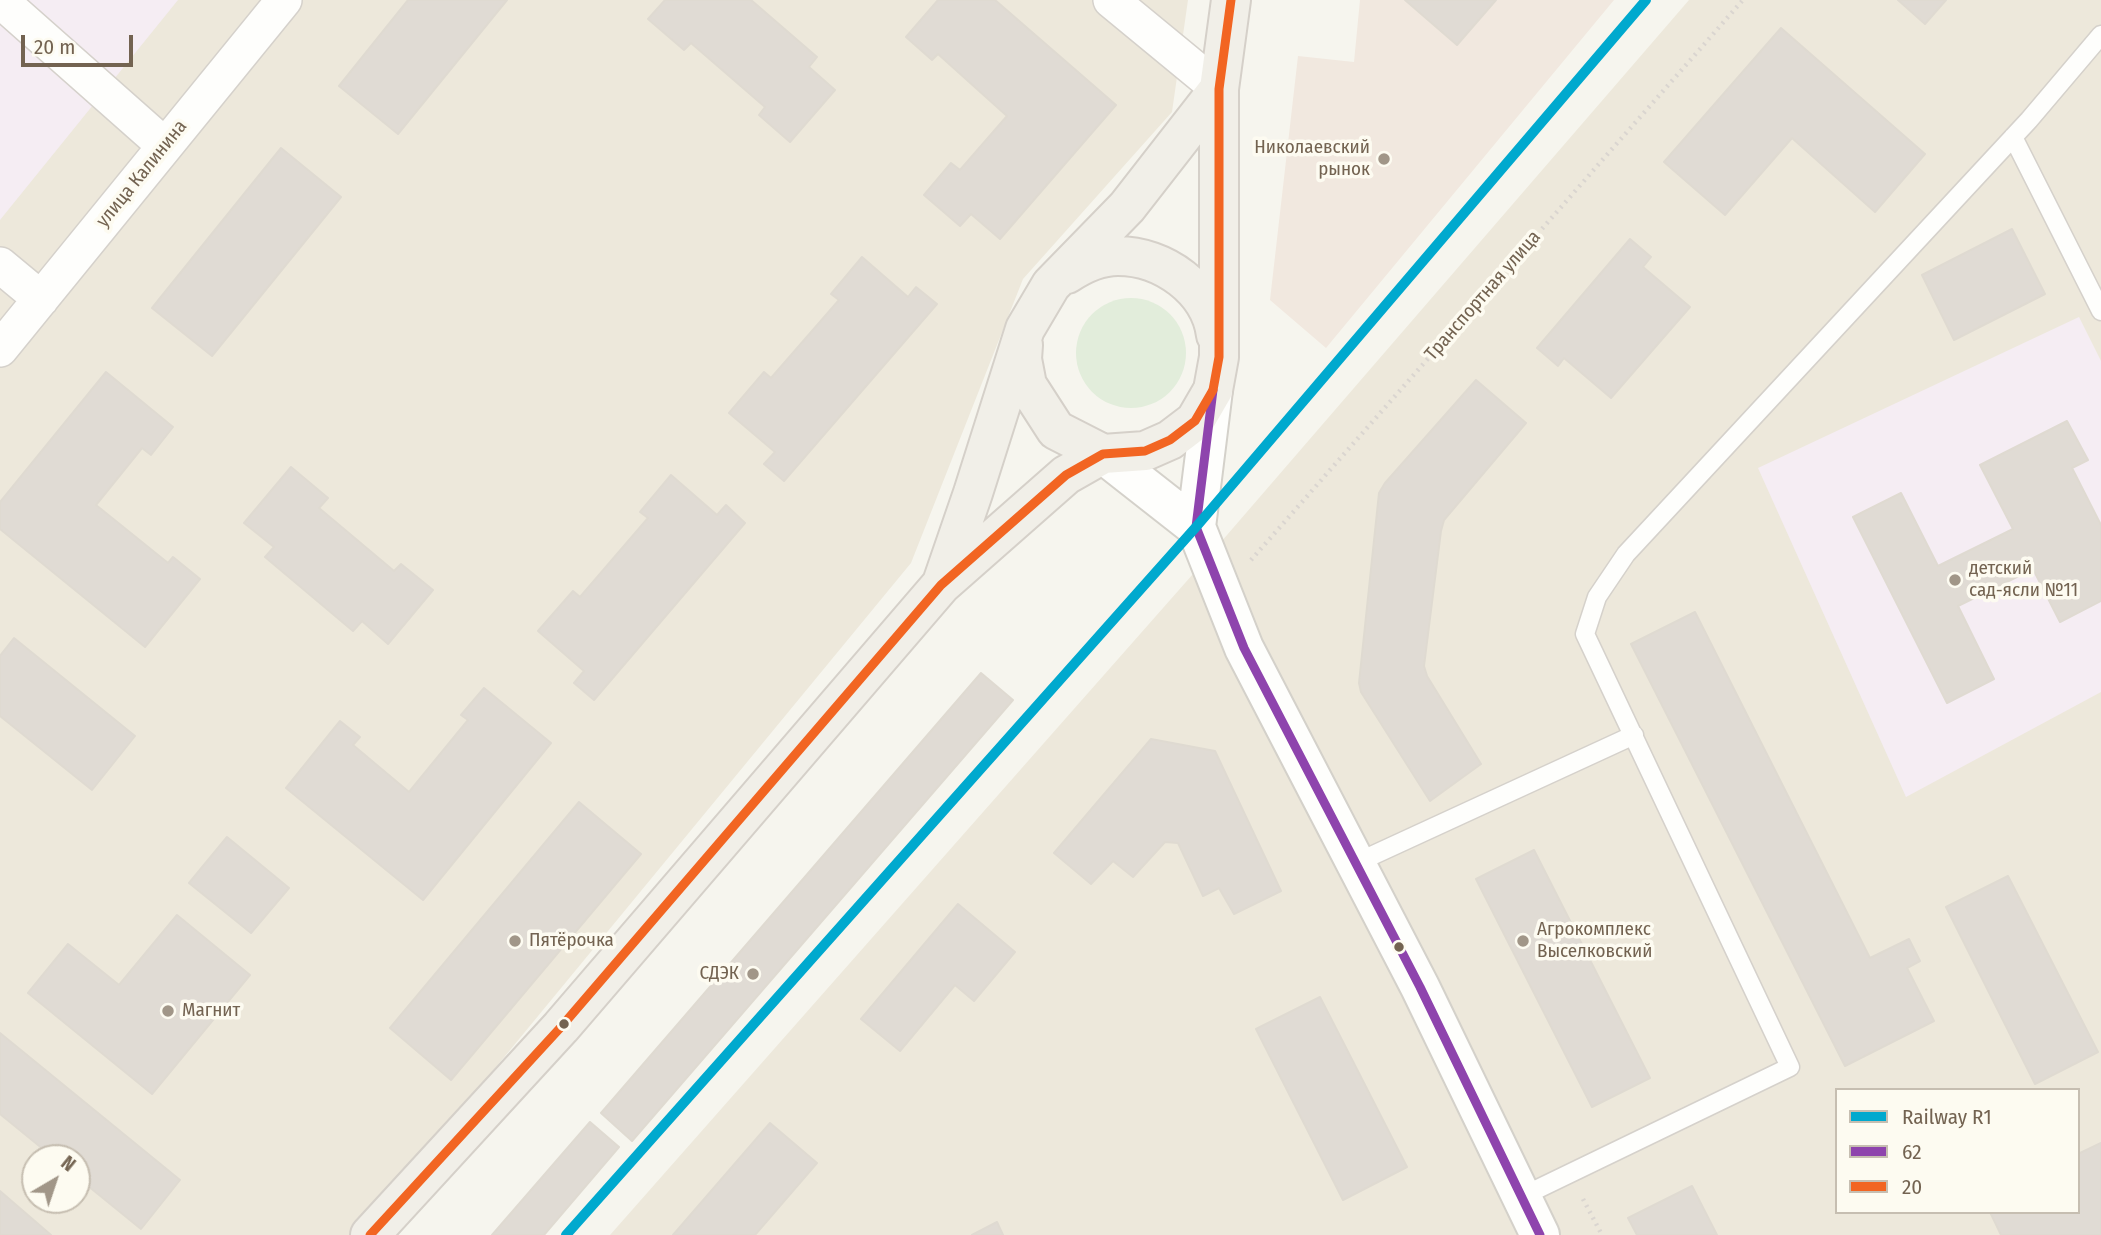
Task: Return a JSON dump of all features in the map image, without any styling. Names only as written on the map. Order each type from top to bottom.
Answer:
[{"type":"main road","points":[[1231,0],[1219,89],[1216,373],[1196,527],[1244,648],[1420,988],[1540,1235]]},
{"type":"main road","points":[[941,585],[1025,329],[1051,285],[1127,207],[1219,89]]},
{"type":"main road","points":[[370,1235],[561,1027],[941,585],[1066,475],[1102,454],[1145,451],[1170,440],[1195,421],[1216,373],[1215,326],[1200,297],[1182,278],[1152,261],[1117,256],[1083,263],[1051,285]]},
{"type":"main road","points":[[1025,329],[1022,359],[1027,385],[1056,429],[1102,454],[1196,527]]},
{"type":"street","points":[[0,0],[165,146]]},
{"type":"street","name":"улица Калинина","points":[[0,349],[284,0]]},
{"type":"street","points":[[1111,0],[1219,89]]},
{"type":"street","points":[[0,265],[41,299]]},
{"type":"lane","points":[[1521,1197],[1790,1067],[1585,634],[1597,597],[1626,554],[2013,137],[2101,35]]},
{"type":"lane","points":[[2013,137],[2101,311]]},
{"type":"lane","points":[[1356,863],[1634,735]]},
{"type":"path","name":"Транспортная улица","points":[[1222,592],[1743,0]]},
{"type":"path","points":[[1570,1174],[1602,1235]]},
{"type":"shaded area","points":[[0,0],[1188,0],[1172,112],[1023,279],[911,563],[459,1112],[350,1235],[0,1235]]},
{"type":"shaded area","points":[[0,0],[178,0],[0,220]]},
{"type":"shaded area","name":"Николаевский рынок","points":[[1360,0],[1614,0],[1326,348],[1270,300],[1298,56],[1354,62]]},
{"type":"shaded area","points":[[1689,0],[2101,0],[2101,1235],[610,1235],[1208,557]]},
{"type":"shaded area","name":"детский сад-ясли №11","points":[[2079,317],[2101,361],[2101,692],[1906,797],[1758,468]]},
{"type":"green space","points":[[1131,298],[1152,302],[1170,314],[1182,332],[1186,353],[1182,374],[1170,392],[1152,404],[1131,408],[1110,404],[1092,392],[1080,374],[1076,353],[1080,332],[1092,314],[1110,302]]},
{"type":"building","points":[[408,0],[507,0],[398,134],[339,86]]},
{"type":"building","points":[[665,0],[751,0],[817,57],[809,67],[835,90],[790,142],[759,115],[765,107],[691,43],[684,50],[648,19]]},
{"type":"building","points":[[938,0],[995,0],[1116,105],[1000,239],[971,214],[960,226],[924,195],[951,163],[960,170],[1007,116],[938,54],[932,60],[906,37]]},
{"type":"building","points":[[1405,0],[1496,0],[1457,45]]},
{"type":"building","points":[[1898,0],[1946,0],[1925,24]]},
{"type":"building","points":[[1781,28],[1925,154],[1875,212],[1792,138],[1725,215],[1664,162]]},
{"type":"building","points":[[281,148],[341,197],[212,356],[152,308]]},
{"type":"building","points":[[2012,229],[2045,294],[1954,340],[1922,275]]},
{"type":"building","points":[[1630,239],[1651,257],[1643,267],[1690,307],[1611,398],[1564,358],[1558,366],[1537,348]]},
{"type":"building","points":[[862,257],[908,297],[916,287],[937,304],[784,481],[764,464],[775,452],[729,413],[764,372],[771,378],[839,300],[831,294]]},
{"type":"building","points":[[106,372],[173,427],[151,455],[142,448],[96,505],[168,563],[173,557],[200,579],[145,647],[0,529],[0,502]]},
{"type":"building","points":[[1476,380],[1526,423],[1444,520],[1441,531],[1424,666],[1427,676],[1481,764],[1430,801],[1361,692],[1359,683],[1379,493]]},
{"type":"building","points":[[2067,421],[2088,460],[2072,468],[2101,525],[2101,601],[2060,622],[2033,569],[1958,606],[1994,679],[1947,703],[1853,517],[1901,493],[1938,566],[2013,529],[1980,465]]},
{"type":"building","points":[[291,467],[328,498],[319,508],[394,571],[401,564],[433,590],[388,644],[362,621],[353,631],[265,557],[274,547],[244,523]]},
{"type":"building","points":[[671,475],[717,515],[726,505],[745,523],[594,700],[574,683],[584,671],[538,631],[573,591],[580,597],[648,518],[640,512]]},
{"type":"building","points":[[1695,612],[1870,958],[1909,939],[1920,961],[1907,968],[1934,1021],[1845,1066],[1631,644]]},
{"type":"building","points":[[14,638],[135,736],[92,790],[0,716],[0,656]]},
{"type":"building","points":[[981,673],[1013,700],[632,1141],[601,1113]]},
{"type":"building","points":[[484,688],[551,743],[423,900],[286,788],[340,721],[360,737],[353,745],[409,792],[468,720],[461,715]]},
{"type":"building","points":[[1151,739],[1215,751],[1281,891],[1234,914],[1219,888],[1203,896],[1178,843],[1165,842],[1133,877],[1113,861],[1091,884],[1054,853]]},
{"type":"building","name":"Пятёрочка","points":[[579,802],[641,854],[451,1080],[390,1028]]},
{"type":"building","points":[[227,837],[289,888],[251,933],[189,883]]},
{"type":"building","points":[[1534,850],[1650,1078],[1592,1107],[1476,879]]},
{"type":"building","points":[[2008,876],[2098,1052],[2035,1084],[1946,907]]},
{"type":"building","points":[[958,904],[1015,952],[974,1001],[955,985],[900,1051],[861,1019]]},
{"type":"building","points":[[177,915],[250,975],[152,1094],[28,993],[68,944],[119,985]]},
{"type":"building","points":[[1320,997],[1407,1167],[1343,1200],[1256,1029]]},
{"type":"building","points":[[0,1033],[180,1180],[141,1229],[91,1188],[91,1144],[37,1144],[0,1114]]},
{"type":"building","points":[[590,1122],[619,1147],[544,1235],[492,1235]]},
{"type":"building","points":[[770,1123],[817,1163],[755,1235],[673,1235]]},
{"type":"building","points":[[2101,1143],[2101,1235],[2001,1235],[1991,1214],[2080,1214],[2080,1153]]},
{"type":"building","points":[[1692,1186],[1717,1235],[1637,1235],[1628,1218]]},
{"type":"building","points":[[0,1191],[21,1209],[21,1214],[27,1214],[51,1235],[0,1235]]},
{"type":"building","points":[[997,1222],[1003,1235],[972,1235]]},
{"type":"rail line","name":"R1","points":[[566,1235],[1196,527],[1646,0]]},
{"type":"transit line","name":"20","points":[[370,1235],[561,1027],[941,585],[1066,475],[1103,454],[1145,451],[1170,440],[1195,421],[1213,390],[1219,357],[1219,89],[1231,0]]},
{"type":"transit line","name":"62","points":[[1213,390],[1196,527],[1244,648],[1420,987],[1540,1235]]},
{"type":"place","name":"Николаевский рынок","points":[[1384,159]]},
{"type":"place","name":"детский сад-ясли №11","points":[[1955,580]]},
{"type":"place","name":"Пятёрочка","points":[[515,941]]},
{"type":"place","name":"Агрокомплекс Выселковский","points":[[1523,941]]},
{"type":"place","name":"СДЭК","points":[[753,974]]},
{"type":"place","name":"Магнит","points":[[168,1011]]}]
